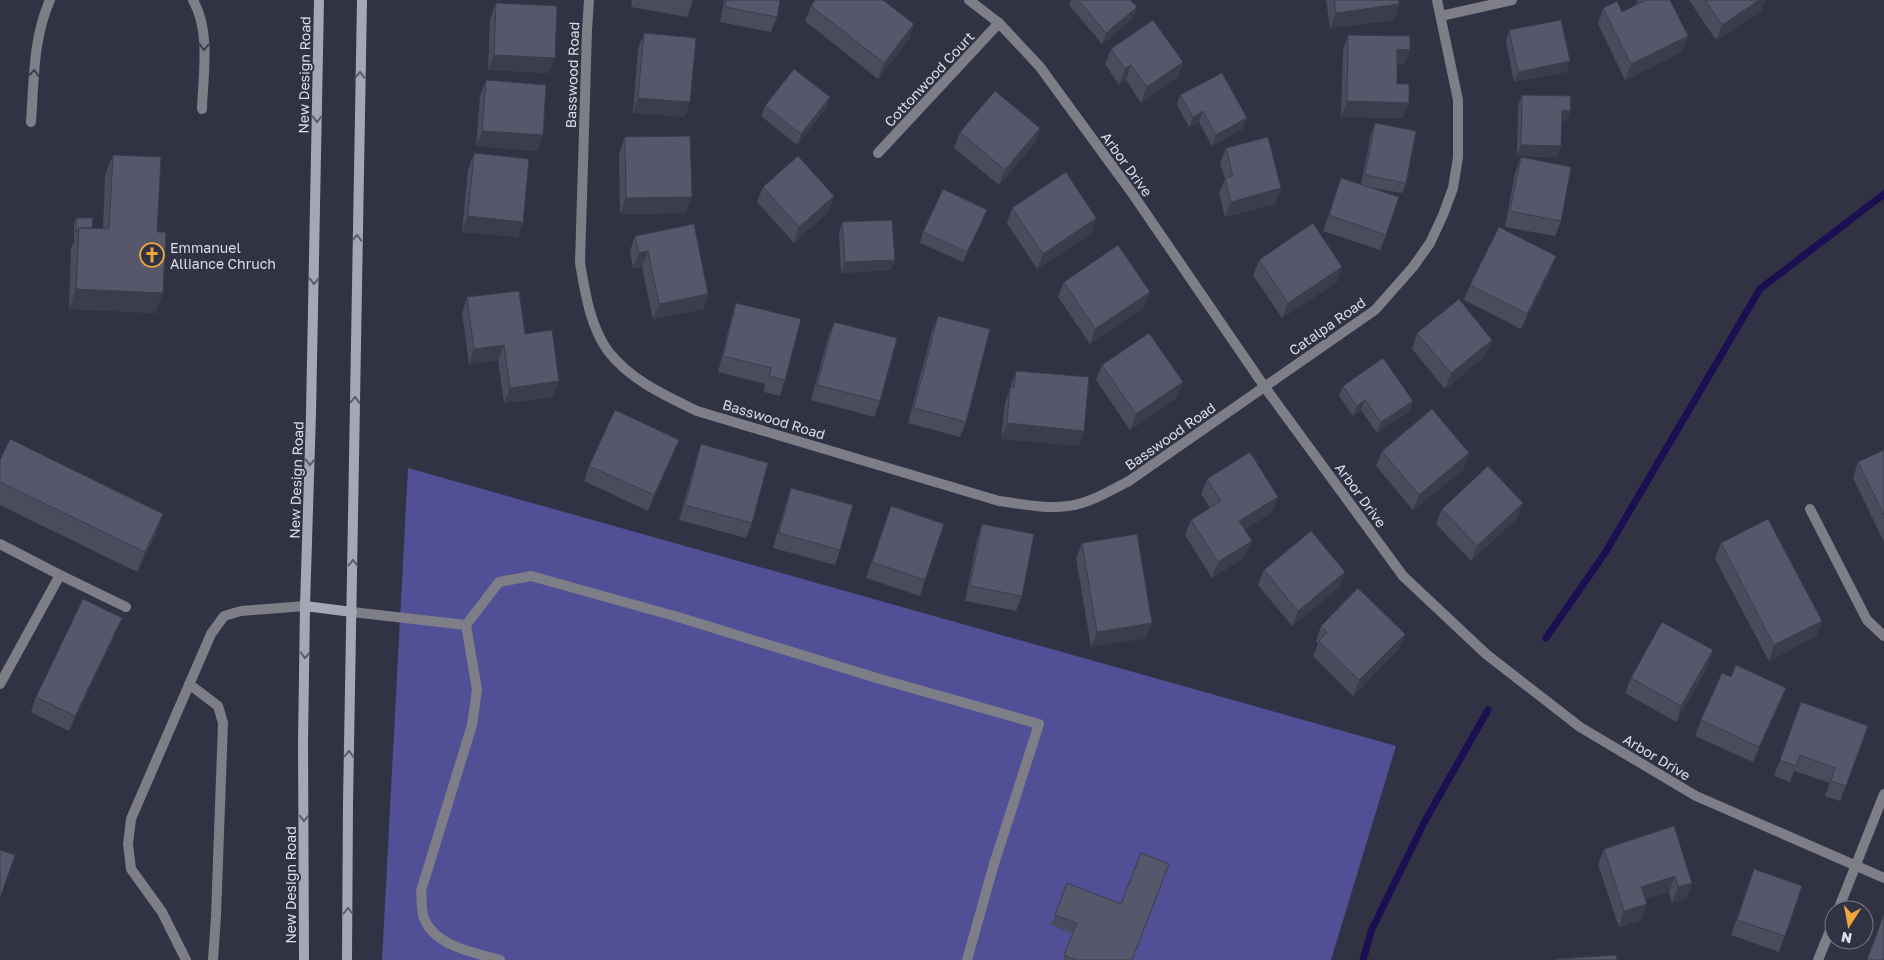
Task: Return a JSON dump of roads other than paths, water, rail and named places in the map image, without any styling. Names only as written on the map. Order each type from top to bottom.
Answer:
[{"type":"main road","name":"New Design Road","points":[[304,960],[303,742],[305,606],[312,413],[319,0]]},
{"type":"main road","points":[[347,960],[362,0]]},
{"type":"main road","points":[[305,606],[352,612]]},
{"type":"street","points":[[31,122],[39,32],[50,0]]},
{"type":"street","points":[[193,0],[200,12],[204,36],[202,109]]},
{"type":"street","name":"Basswood Road","points":[[589,0],[586,40],[580,263],[586,295],[596,329],[608,351],[634,376],[661,394],[698,411],[999,501],[1036,506],[1070,506],[1098,496],[1129,481],[1264,386]]},
{"type":"street","name":"Arbor Drive","points":[[968,0],[999,23],[1040,67],[1132,192],[1264,386],[1403,576],[1486,654],[1580,727],[1696,796],[1884,878]]},
{"type":"street","name":"Catalpa Road","points":[[1264,386],[1375,310],[1413,267],[1430,243],[1443,215],[1453,188],[1458,157],[1458,100],[1436,0]]},
{"type":"street","points":[[1440,16],[1512,0]]},
{"type":"street","name":"Cottonwood Court","points":[[878,154],[999,23]]},
{"type":"street","points":[[1810,509],[1868,620],[1884,636]]},
{"type":"street","points":[[0,544],[126,607]]},
{"type":"street","points":[[0,684],[60,575]]},
{"type":"street","points":[[500,960],[463,949],[436,937],[423,918],[421,891],[472,725],[476,690],[466,625],[499,582],[531,576],[678,617],[880,679],[1039,724],[994,864],[967,960]]},
{"type":"street","points":[[186,960],[162,912],[130,869],[128,844],[132,819],[210,634],[224,616],[242,611],[305,606]]},
{"type":"street","points":[[352,612],[466,625]]},
{"type":"street","points":[[189,684],[218,706],[224,723],[213,960]]},
{"type":"street","points":[[1842,900],[1884,794]]},
{"type":"street","points":[[1818,960],[1824,945]]},
{"type":"waterway","points":[[1546,638],[1605,553],[1760,289],[1884,194]]},
{"type":"waterway","points":[[1363,960],[1372,929],[1425,821],[1488,710]]},
{"type":"place","name":"Emmanuel Alliance Chruch","points":[[152,255]]}]
